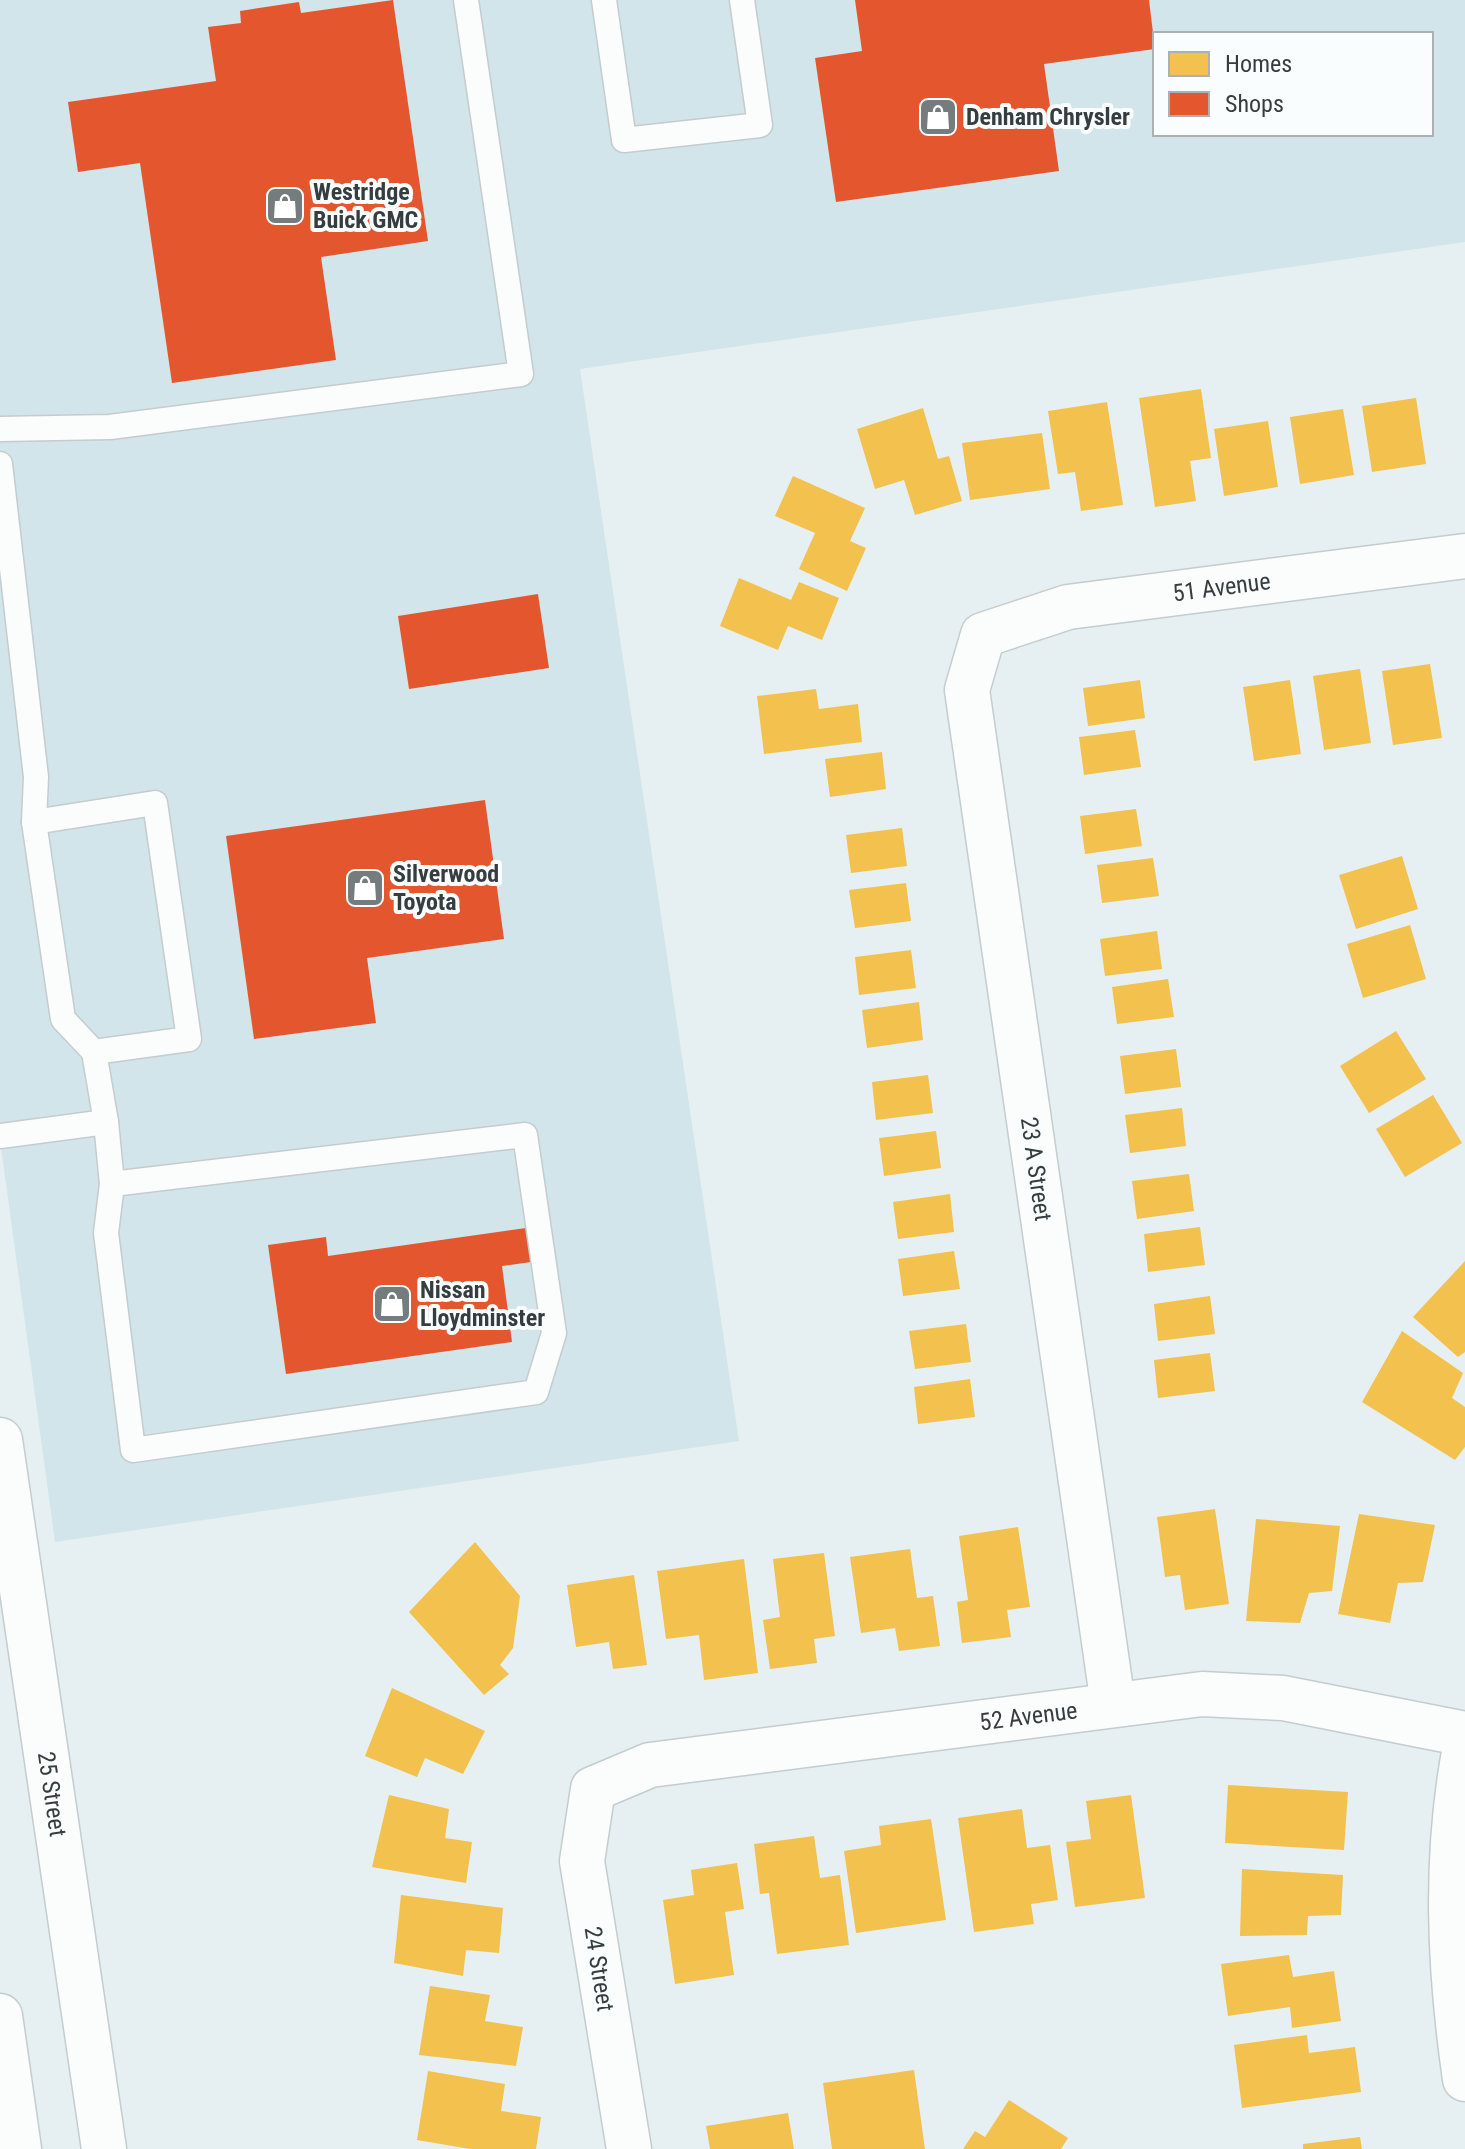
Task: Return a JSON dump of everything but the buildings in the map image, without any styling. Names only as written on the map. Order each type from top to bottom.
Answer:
[{"type":"street","name":"51 Avenue","points":[[983,635],[1068,607],[1465,556]]},
{"type":"street","name":"23 A Street","points":[[983,635],[967,690],[1113,1704]]},
{"type":"street","name":"25 Street","points":[[0,1440],[104,2149]]},
{"type":"street","name":"52 Avenue","points":[[593,1789],[650,1765],[1202,1694],[1283,1698],[1465,1734]]},
{"type":"street","points":[[1465,1747],[1453,1821],[1450,1887],[1452,1968],[1465,2079]]},
{"type":"street","name":"24 Street","points":[[593,1789],[582,1861],[629,2149]]},
{"type":"street","points":[[0,2016],[19,2149]]},
{"type":"lane","points":[[0,429],[110,427],[521,374],[466,0]]},
{"type":"lane","points":[[604,0],[624,140],[760,125],[742,0]]},
{"type":"lane","points":[[0,464],[36,777],[34,822],[63,1019],[94,1052],[106,1122],[112,1184],[106,1233],[133,1450],[536,1392],[554,1333],[525,1135],[112,1184]]},
{"type":"lane","points":[[34,822],[155,803],[189,1039],[94,1052]]},
{"type":"lane","points":[[0,1136],[106,1122]]},
{"type":"shaded area","points":[[0,0],[1465,0],[1465,242],[580,369],[739,1441],[55,1542],[0,1140]]},
{"type":"place","name":"Denham Chrysler","points":[[938,117]]},
{"type":"place","name":"Westridge Buick GMC","points":[[285,206]]},
{"type":"place","name":"Silverwood Toyota","points":[[365,888]]},
{"type":"place","name":"Nissan Lloydminster","points":[[392,1304]]}]
